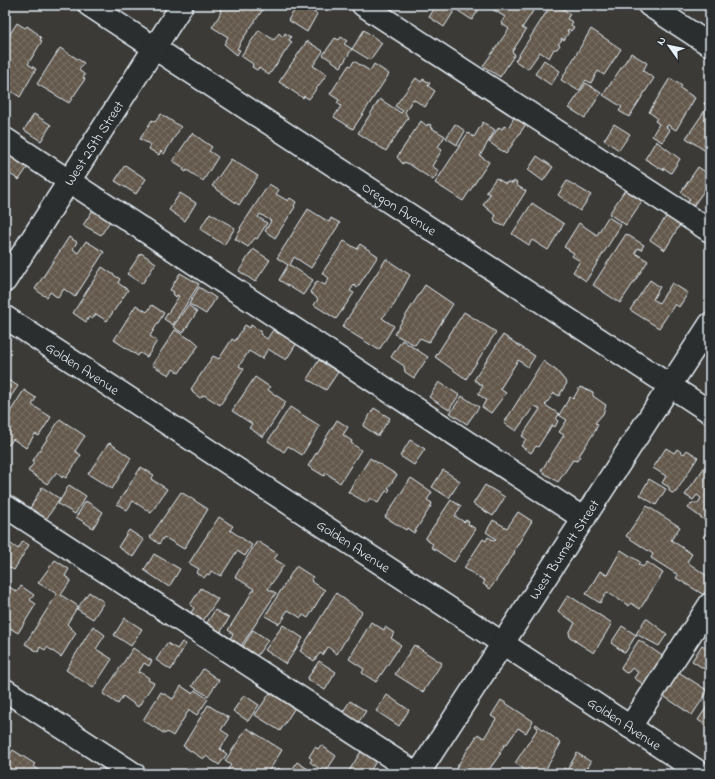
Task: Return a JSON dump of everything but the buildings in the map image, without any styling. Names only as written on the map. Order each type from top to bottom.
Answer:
[{"type":"street","name":"Oregon Avenue","points":[[89,5],[710,412]]},
{"type":"street","name":"West 25th Street","points":[[5,280],[182,5]]},
{"type":"street","points":[[364,5],[710,231]]},
{"type":"street","points":[[649,5],[710,45]]},
{"type":"street","points":[[5,139],[584,519]]},
{"type":"street","name":"Golden Avenue","points":[[5,317],[702,774]]},
{"type":"street","name":"West Burnett Street","points":[[417,774],[710,324]]},
{"type":"street","points":[[5,506],[417,774]]},
{"type":"street","points":[[630,727],[710,604]]},
{"type":"street","points":[[5,690],[134,774]]}]
